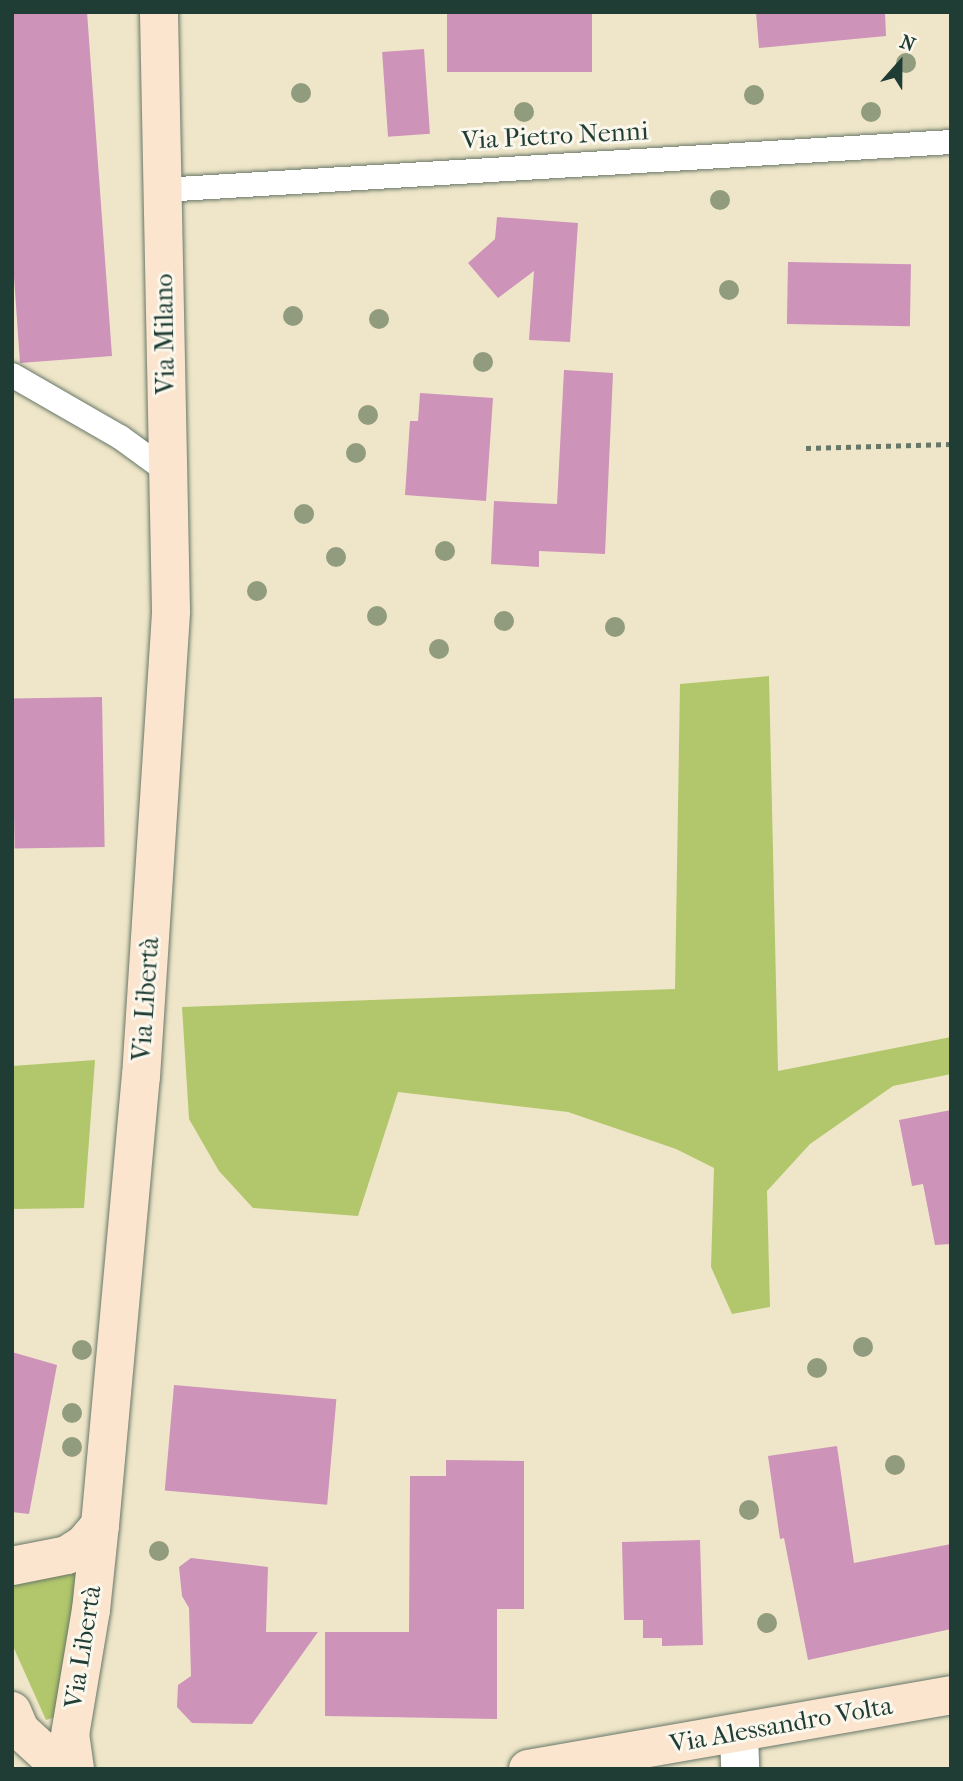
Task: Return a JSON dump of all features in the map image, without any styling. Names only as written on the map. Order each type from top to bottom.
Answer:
[{"type":"street","name":"Via Milano","points":[[159,12],[168,472]]},
{"type":"street","name":"Via Libertà","points":[[66,1767],[91,1610],[141,1077],[171,611],[168,472]]},
{"type":"street","name":"Via Libertà","points":[[12,1566],[40,1563],[67,1555],[83,1544],[100,1525]]},
{"type":"street","name":"Via Alessandro Volta","points":[[528,1769],[740,1751],[951,1695]]},
{"type":"street","points":[[12,1712],[20,1730],[66,1767]]},
{"type":"street","points":[[12,1764],[36,1759],[66,1767]]},
{"type":"lane","name":"Via Pietro Nenni","points":[[162,190],[951,142]]},
{"type":"lane","points":[[12,375],[120,438],[168,472]]},
{"type":"path","points":[[806,448],[951,444]]},
{"type":"green space","points":[[769,676],[778,1071],[951,1037],[951,1074],[893,1086],[810,1144],[767,1191],[770,1307],[732,1314],[711,1267],[714,1168],[676,1149],[568,1112],[398,1092],[358,1216],[253,1208],[219,1171],[189,1119],[182,1007],[675,989],[680,684]]},
{"type":"green space","points":[[95,1060],[84,1208],[12,1209],[12,1066]]},
{"type":"green space","points":[[79,1569],[55,1717],[46,1720],[12,1644],[12,1578]]},
{"type":"building","points":[[12,12],[87,12],[112,356],[20,363],[12,248]]},
{"type":"building","points":[[447,12],[592,12],[592,72],[447,72]]},
{"type":"building","points":[[756,12],[885,12],[886,36],[759,48]]},
{"type":"building","points":[[424,49],[430,134],[388,137],[382,52]]},
{"type":"building","points":[[497,217],[578,223],[570,342],[529,340],[534,271],[498,298],[468,263],[495,239]]},
{"type":"building","points":[[788,262],[911,264],[910,326],[787,324]]},
{"type":"building","points":[[564,370],[613,373],[605,554],[539,551],[539,567],[491,564],[494,501],[557,504]]},
{"type":"building","points":[[420,393],[493,398],[486,501],[405,495],[410,421],[418,421]]},
{"type":"building","points":[[102,697],[105,847],[15,849],[12,699]]},
{"type":"building","points":[[951,1110],[951,1244],[935,1245],[923,1184],[912,1186],[899,1120]]},
{"type":"building","points":[[12,1352],[57,1365],[29,1514],[12,1512]]},
{"type":"building","points":[[174,1385],[336,1399],[327,1505],[165,1491]]},
{"type":"building","points":[[837,1446],[854,1563],[951,1544],[951,1629],[808,1660],[784,1538],[780,1539],[768,1456]]},
{"type":"building","points":[[446,1460],[524,1461],[524,1609],[497,1609],[497,1719],[325,1716],[325,1632],[409,1632],[410,1476],[446,1476]]},
{"type":"building","points":[[700,1540],[703,1645],[662,1646],[662,1638],[643,1638],[643,1620],[624,1620],[622,1542]]},
{"type":"building","points":[[191,1558],[268,1567],[266,1632],[318,1632],[252,1724],[192,1723],[177,1707],[178,1685],[191,1676],[189,1608],[182,1596],[179,1567]]}]
